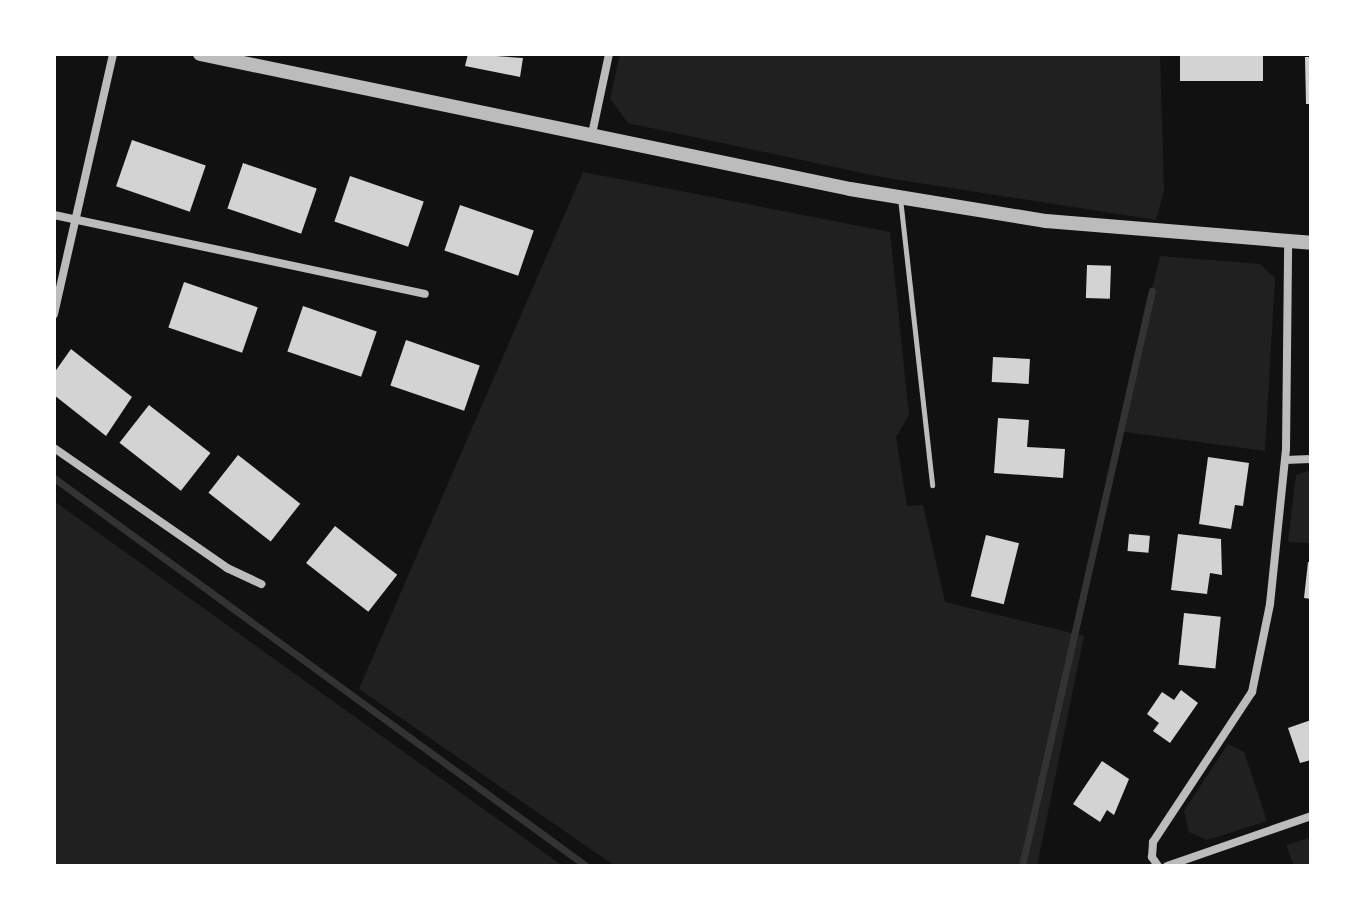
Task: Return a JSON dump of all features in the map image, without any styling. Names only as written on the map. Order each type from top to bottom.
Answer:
[{"type":"street","points":[[54,314],[78,220],[113,54]]},
{"type":"street","points":[[200,54],[900,197],[1046,221],[1288,244],[1311,243]]},
{"type":"street","points":[[592,134],[609,54]]},
{"type":"street","points":[[54,215],[425,294]]},
{"type":"street","points":[[1158,866],[1152,857],[1153,842],[1252,692],[1270,604],[1285,460],[1288,244]]},
{"type":"street","points":[[54,448],[227,568],[262,584]]},
{"type":"street","points":[[1285,460],[1311,459]]},
{"type":"street","points":[[1167,866],[1311,816]]},
{"type":"lane","points":[[900,197],[932,485]]},
{"type":"shaded area","points":[[620,54],[1160,54],[1164,190],[1156,220],[881,177],[628,123],[610,99]]},
{"type":"shaded area","points":[[583,172],[890,232],[909,415],[896,437],[907,506],[923,505],[945,602],[1084,636],[1037,866],[615,866],[359,689]]},
{"type":"shaded area","points":[[1160,256],[1260,264],[1275,278],[1265,451],[1118,431]]},
{"type":"shaded area","points":[[1311,470],[1311,543],[1288,542],[1296,475]]},
{"type":"shaded area","points":[[54,501],[563,866],[54,866]]},
{"type":"shaded area","points":[[1228,744],[1244,752],[1267,821],[1207,840],[1189,832],[1184,811]]},
{"type":"shaded area","points":[[1311,837],[1311,866],[1294,866],[1286,845]]},
{"type":"building","points":[[468,54],[523,58],[520,77],[465,66]]},
{"type":"building","points":[[1180,54],[1263,54],[1263,81],[1180,81]]},
{"type":"building","points":[[1305,57],[1311,57],[1311,104],[1306,104]]},
{"type":"building","points":[[132,140],[206,165],[190,212],[116,186]]},
{"type":"building","points":[[243,163],[317,188],[301,234],[227,208]]},
{"type":"building","points":[[350,176],[424,201],[408,247],[334,221]]},
{"type":"building","points":[[460,205],[534,230],[518,276],[444,250]]},
{"type":"building","points":[[1087,265],[1111,266],[1110,299],[1086,298]]},
{"type":"building","points":[[184,282],[258,307],[242,353],[168,327]]},
{"type":"building","points":[[303,306],[377,331],[361,377],[287,351]]},
{"type":"building","points":[[406,340],[480,365],[464,411],[390,385]]},
{"type":"building","points":[[71,349],[132,397],[106,436],[54,395],[54,373]]},
{"type":"building","points":[[993,357],[1030,359],[1029,384],[992,382]]},
{"type":"building","points":[[149,405],[210,453],[181,491],[119,443]]},
{"type":"building","points":[[998,418],[1029,420],[1027,447],[1065,449],[1063,478],[994,473]]},
{"type":"building","points":[[238,455],[300,504],[271,541],[208,493]]},
{"type":"building","points":[[1208,457],[1249,463],[1243,506],[1235,505],[1231,529],[1199,524]]},
{"type":"building","points":[[335,526],[397,575],[368,612],[306,563]]},
{"type":"building","points":[[1129,534],[1150,536],[1148,553],[1128,551]]},
{"type":"building","points":[[1178,534],[1221,539],[1222,575],[1210,573],[1207,594],[1171,590]]},
{"type":"building","points":[[986,535],[1019,543],[1004,604],[971,596]]},
{"type":"building","points":[[1308,562],[1311,562],[1311,599],[1304,598]]},
{"type":"building","points":[[1184,613],[1221,617],[1215,669],[1179,665]]},
{"type":"building","points":[[1181,690],[1198,703],[1170,743],[1153,731],[1159,723],[1147,714],[1162,692],[1174,700]]},
{"type":"building","points":[[1311,720],[1311,760],[1300,763],[1288,728]]},
{"type":"building","points":[[1102,761],[1129,779],[1114,815],[1107,810],[1100,822],[1073,804]]},
{"type":"waterway","points":[[1022,866],[1152,290]]},
{"type":"waterway","points":[[54,478],[586,866]]}]
